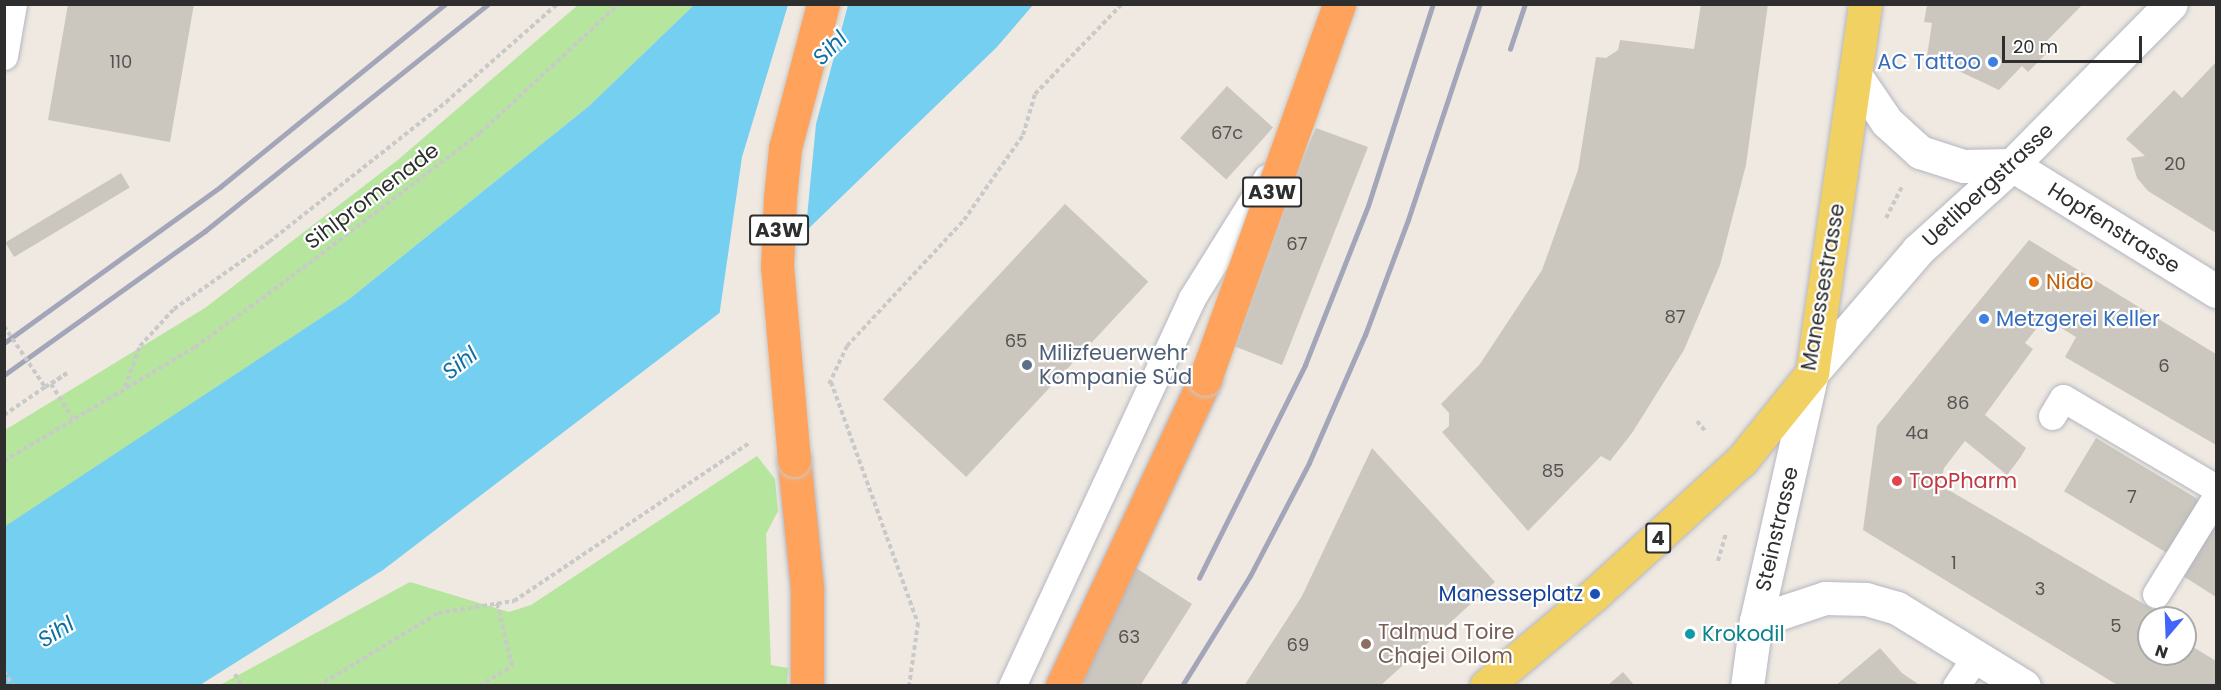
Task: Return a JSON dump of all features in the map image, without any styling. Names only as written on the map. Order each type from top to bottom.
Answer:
[{"type":"highway","name":"A3W","points":[[807,686],[807,589],[777,267],[780,198],[787,137],[823,4]]},
{"type":"highway","name":"A3W","points":[[1062,686],[1205,379],[1339,4]]},
{"type":"main road","name":"Manessestrasse","points":[[1486,686],[1596,594],[1742,460],[1812,373],[1865,4]]},
{"type":"street","name":"Uetlibergstrasse","points":[[1812,373],[1918,250],[2012,165],[2171,4]]},
{"type":"street","points":[[1855,75],[1887,122],[1920,153],[1963,166],[2012,165]]},
{"type":"street","name":"Hopfenstrasse","points":[[2012,165],[2217,291]]},
{"type":"street","name":"Steinstrasse","points":[[1747,686],[1756,621],[1812,373]]},
{"type":"street","points":[[1756,621],[1825,598],[1866,599],[1896,608],[2024,686]]},
{"type":"lane","points":[[4,56],[13,4]]},
{"type":"lane","points":[[1012,686],[1192,298],[1256,196],[1333,63]]},
{"type":"lane","points":[[2052,416],[2063,398],[2217,488]]},
{"type":"lane","points":[[2156,594],[2217,497]]},
{"type":"lane","points":[[1956,686],[1976,656]]},
{"type":"path","name":"Sihlpromenade","points":[[125,388],[140,346],[174,309],[269,242],[446,102],[558,4]]},
{"type":"path","name":"Sihlpromenade","points":[[4,461],[195,347],[480,133],[620,4]]},
{"type":"path","points":[[1035,94],[1122,4]]},
{"type":"path","points":[[1886,218],[1906,178]]},
{"type":"path","points":[[4,326],[45,387]]},
{"type":"path","points":[[4,415],[45,387],[67,374],[51,384],[73,419]]},
{"type":"path","points":[[831,382],[918,623],[909,686]]},
{"type":"path","points":[[1697,421],[1705,431]]},
{"type":"path","points":[[1718,561],[1729,524]]},
{"type":"path","points":[[318,686],[438,613],[513,601]]},
{"type":"path","points":[[479,686],[512,666],[496,603]]},
{"type":"path","points":[[4,671],[12,686]]},
{"type":"path","points":[[235,674],[241,686]]},
{"type":"green space","points":[[578,5],[694,5],[589,106],[348,300],[5,527],[5,430],[205,308],[399,159]]},
{"type":"green space","points":[[757,456],[775,479],[778,511],[766,534],[771,665],[788,668],[787,685],[220,685],[410,582],[509,612],[531,605]]},
{"type":"water","name":"Sihl","points":[[694,5],[1033,5],[997,47],[726,308],[383,570],[200,685],[5,685],[4,527],[348,300],[589,106]]},
{"type":"pier","points":[[788,5],[848,5],[816,124],[805,238],[719,317],[742,157]]},
{"type":"building","points":[[68,4],[194,4],[170,142],[48,120]]},
{"type":"building","points":[[1701,4],[1768,4],[1746,165],[1720,265],[1684,350],[1632,433],[1610,461],[1601,456],[1528,531],[1442,432],[1449,426],[1449,413],[1441,404],[1480,364],[1542,270],[1578,170],[1596,57],[1606,58],[1618,50],[1620,40],[1694,49]]},
{"type":"building","points":[[1927,5],[2082,5],[2041,47],[2047,53],[2028,72],[2022,66],[1999,90],[1927,56],[1932,23],[1924,22]]},
{"type":"building","points":[[2216,62],[2216,233],[2148,191],[2137,178],[2131,158],[2145,156],[2126,139],[2174,90],[2182,98]]},
{"type":"building","points":[[1227,86],[1273,127],[1226,180],[1180,138]]},
{"type":"building","points":[[1316,128],[1368,147],[1282,365],[1221,341]]},
{"type":"building","points":[[121,173],[130,188],[14,257],[5,243]]},
{"type":"building","points":[[1065,204],[1148,282],[966,477],[883,399]]},
{"type":"building","points":[[2029,240],[2216,354],[2216,445],[2065,357],[2076,337],[2045,318],[2025,343],[2033,349],[1985,415],[2026,448],[2020,458],[2007,475],[1965,441],[1944,468],[1940,485],[2147,606],[2137,606],[2137,666],[2197,666],[2197,649],[2216,661],[2216,686],[2119,686],[1863,530],[1877,426]]},
{"type":"building","points":[[2096,438],[2201,501],[2169,554],[2064,491]]},
{"type":"building","points":[[1372,448],[1495,582],[1380,686],[1244,686],[1302,596]]},
{"type":"building","points":[[2216,521],[2216,597],[2183,576]]},
{"type":"building","points":[[1133,566],[1192,604],[1140,686],[1088,686],[1065,671]]},
{"type":"building","points":[[1880,648],[1902,673],[1921,686],[1835,686]]},
{"type":"building","points":[[1623,672],[1635,686],[1607,686]]},
{"type":"railway","points":[[4,343],[220,187],[445,4]]},
{"type":"railway","points":[[4,375],[205,231],[488,4]]},
{"type":"railway","points":[[1199,578],[1305,365],[1368,206],[1433,4]]},
{"type":"railway","points":[[1182,686],[1250,576],[1309,463],[1365,335],[1408,220],[1480,4]]},
{"type":"railway","points":[[1510,49],[1525,4]]},
{"type":"place","name":"AC Tattoo","points":[[1993,62]]},
{"type":"place","name":"Nido","points":[[2034,282]]},
{"type":"place","name":"Metzgerei Keller","points":[[1984,319]]},
{"type":"place","name":"Milizfeuerwehr Kompanie Süd","points":[[1027,365]]},
{"type":"place","name":"TopPharm","points":[[1897,481]]},
{"type":"place","name":"Manesseplatz","points":[[1595,594]]},
{"type":"place","name":"Krokodil","points":[[1690,634]]},
{"type":"place","name":"Talmud Toire Chajei Oilom","points":[[1366,644]]}]
